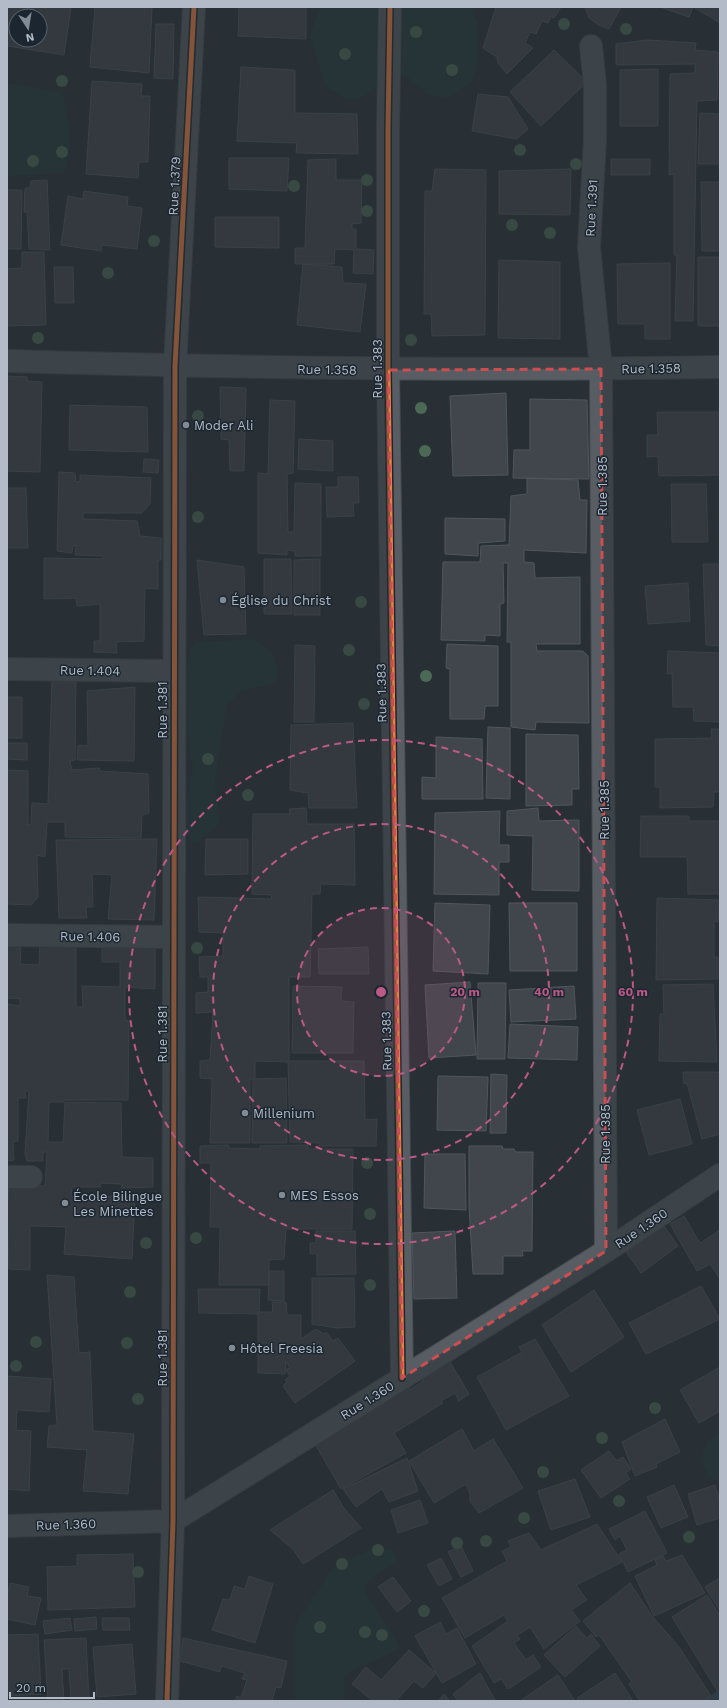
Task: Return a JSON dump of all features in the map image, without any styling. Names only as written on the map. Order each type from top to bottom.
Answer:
[{"type":"street","name":"Rue 1.379","points":[[175,366],[194,7]]},
{"type":"street","name":"Rue 1.383","points":[[390,7],[388,129],[388,370],[402,1378]]},
{"type":"street","name":"Rue 1.391","points":[[591,46],[595,85],[595,140],[589,247],[601,369]]},
{"type":"street","name":"Rue 1.358","points":[[7,361],[388,370],[720,367]]},
{"type":"street","name":"Rue 1.381","points":[[167,1701],[173,1521],[173,671],[175,366]]},
{"type":"street","name":"Rue 1.385","points":[[601,369],[606,1251]]},
{"type":"street","name":"Rue 1.404","points":[[7,669],[173,671]]},
{"type":"street","name":"Rue 1.406","points":[[7,935],[173,938]]},
{"type":"street","name":"Rue 1.360","points":[[7,1526],[173,1521],[606,1251],[720,1175]]},
{"type":"street","points":[[7,1177],[31,1177]]},
{"type":"highlighted area","points":[[601,369],[606,1251],[402,1378],[388,370]]},
{"type":"green space","points":[[320,7],[470,7],[478,23],[478,62],[471,83],[449,98],[427,94],[406,76],[393,75],[362,98],[348,100],[325,86],[310,36]]},
{"type":"green space","points":[[7,83],[62,93],[70,134],[69,154],[63,174],[7,176]]},
{"type":"green space","points":[[255,639],[273,653],[277,665],[277,678],[273,684],[240,691],[227,706],[215,780],[219,824],[196,843],[190,841],[182,822],[193,768],[182,713],[189,652],[196,642]]},
{"type":"green space","points":[[720,1433],[720,1484],[708,1475],[702,1464],[703,1451],[709,1439]]},
{"type":"green space","points":[[371,1550],[391,1550],[398,1561],[367,1582],[366,1594],[401,1648],[344,1675],[344,1701],[295,1701],[295,1632],[298,1620],[335,1565]]},
{"type":"building","points":[[7,7],[71,7],[64,55],[20,48],[48,48],[48,8],[8,8],[8,46]]},
{"type":"building","points":[[95,7],[152,7],[149,73],[90,67]]},
{"type":"building","points":[[239,7],[306,7],[306,39],[238,36]]},
{"type":"building","points":[[496,7],[561,7],[554,18],[551,16],[548,23],[542,21],[536,34],[530,32],[525,43],[533,48],[507,74],[498,63],[497,57],[483,48]]},
{"type":"building","points":[[585,7],[621,7],[609,29],[599,25],[589,18]]},
{"type":"building","points":[[660,7],[693,7],[689,17]]},
{"type":"building","points":[[720,7],[720,23],[695,8]]},
{"type":"building","points":[[156,24],[174,24],[173,79],[154,78]]},
{"type":"building","points":[[647,40],[696,43],[695,50],[718,52],[717,100],[697,101],[693,321],[675,321],[677,255],[674,255],[674,174],[669,175],[670,74],[695,73],[695,64],[616,65],[616,44]]},
{"type":"building","points":[[554,50],[587,82],[541,126],[510,92]]},
{"type":"building","points":[[241,67],[295,70],[295,113],[357,114],[358,154],[296,153],[297,143],[237,141]]},
{"type":"building","points":[[658,69],[658,126],[620,126],[620,70]]},
{"type":"building","points":[[92,81],[142,84],[141,96],[150,96],[148,162],[139,162],[138,178],[86,174]]},
{"type":"building","points":[[478,94],[508,97],[528,129],[517,139],[472,131]]},
{"type":"building","points":[[700,113],[720,114],[720,164],[698,164]]},
{"type":"building","points":[[229,158],[289,158],[287,191],[229,189]]},
{"type":"building","points":[[336,159],[336,180],[362,180],[361,223],[352,224],[352,229],[356,229],[356,249],[374,250],[373,274],[353,273],[354,250],[335,249],[334,264],[295,264],[295,248],[305,248],[308,160]]},
{"type":"building","points":[[611,159],[650,159],[650,175],[611,175]]},
{"type":"building","points":[[435,169],[486,170],[485,335],[432,336],[431,314],[424,314],[425,191],[432,191]]},
{"type":"building","points":[[571,169],[570,215],[499,214],[499,171]]},
{"type":"building","points":[[47,180],[50,250],[29,249],[27,212],[24,212],[25,188],[30,188],[31,181]]},
{"type":"building","points":[[701,182],[720,182],[720,251],[702,251]]},
{"type":"building","points":[[7,190],[22,190],[21,249],[7,249]]},
{"type":"building","points":[[84,191],[128,197],[127,206],[142,208],[137,249],[102,245],[101,251],[61,245],[68,196],[83,199]]},
{"type":"building","points":[[215,217],[279,217],[279,248],[215,247]]},
{"type":"building","points":[[22,252],[44,252],[46,325],[7,326],[7,269],[22,268]]},
{"type":"building","points":[[698,257],[720,257],[720,326],[698,326]]},
{"type":"building","points":[[499,260],[560,262],[560,339],[498,338]]},
{"type":"building","points":[[670,263],[670,339],[645,339],[645,324],[618,324],[617,264]]},
{"type":"building","points":[[303,264],[342,267],[343,283],[366,284],[360,332],[297,325]]},
{"type":"building","points":[[54,267],[73,267],[74,303],[55,303]]},
{"type":"building","points":[[7,376],[27,377],[27,381],[42,382],[40,472],[7,471]]},
{"type":"building","points":[[220,387],[246,388],[244,471],[230,471],[229,440],[221,439]]},
{"type":"building","points":[[506,393],[508,475],[453,476],[450,396]]},
{"type":"building","points":[[530,399],[587,400],[589,479],[513,478],[514,450],[530,450]]},
{"type":"building","points":[[270,400],[295,401],[293,473],[287,474],[288,532],[294,532],[295,483],[321,484],[321,556],[295,556],[295,551],[287,550],[287,555],[258,553],[258,473],[268,474]]},
{"type":"building","points":[[70,405],[147,407],[148,452],[69,450]]},
{"type":"building","points":[[657,412],[720,412],[720,475],[659,476],[658,456],[647,457],[647,435],[658,435]]},
{"type":"building","points":[[299,439],[333,441],[333,471],[298,469]]},
{"type":"building","points":[[144,459],[159,460],[158,473],[143,472]]},
{"type":"building","points":[[59,472],[75,473],[76,482],[80,481],[80,475],[151,478],[150,504],[142,513],[83,513],[83,519],[137,521],[140,536],[161,538],[161,560],[158,560],[158,589],[145,588],[144,641],[116,642],[117,653],[94,652],[94,641],[100,641],[100,604],[77,606],[76,598],[44,599],[44,558],[103,559],[102,556],[75,555],[76,545],[73,546],[72,553],[57,551]]},
{"type":"building","points":[[338,477],[358,477],[359,503],[353,503],[354,516],[327,517],[326,487],[338,487]]},
{"type":"building","points":[[527,478],[578,480],[580,500],[587,500],[586,553],[524,550],[524,562],[534,563],[535,578],[580,577],[580,644],[536,644],[537,651],[583,651],[588,656],[589,723],[536,722],[535,730],[511,727],[511,642],[507,642],[508,563],[503,563],[504,603],[500,604],[500,636],[485,635],[485,641],[441,640],[443,562],[480,562],[481,546],[509,545],[511,496],[527,494]]},
{"type":"building","points":[[671,484],[706,484],[708,542],[672,542]]},
{"type":"building","points":[[7,488],[26,488],[28,548],[7,548]]},
{"type":"building","points":[[445,518],[505,519],[505,541],[478,543],[478,556],[445,554]]},
{"type":"building","points":[[264,559],[291,559],[292,614],[264,614]]},
{"type":"building","points":[[320,559],[320,615],[294,615],[294,560]]},
{"type":"building","name":"Église du Christ","points":[[197,560],[244,567],[246,634],[204,635]]},
{"type":"building","points":[[703,564],[720,564],[720,646],[706,645]]},
{"type":"building","points":[[688,583],[690,621],[648,624],[645,586]]},
{"type":"building","points":[[447,644],[498,646],[498,706],[485,706],[484,719],[450,719],[450,669],[446,668]]},
{"type":"building","points":[[295,645],[315,646],[314,722],[294,722]]},
{"type":"building","points":[[668,651],[720,653],[720,722],[694,721],[693,707],[673,707],[672,673],[667,674]]},
{"type":"building","points":[[52,677],[76,677],[75,760],[70,761],[72,770],[99,768],[100,771],[148,774],[149,813],[142,815],[141,838],[65,837],[65,822],[47,822],[45,857],[37,855],[38,897],[31,905],[7,904],[7,770],[28,771],[28,825],[31,824],[32,803],[48,804]]},
{"type":"building","points":[[135,687],[134,761],[77,760],[78,745],[88,746],[87,691]]},
{"type":"building","points":[[7,697],[22,697],[22,738],[7,738]]},
{"type":"building","points":[[353,723],[357,808],[309,808],[308,793],[290,790],[291,725]]},
{"type":"building","points":[[488,727],[510,728],[510,799],[486,798]]},
{"type":"building","points":[[711,729],[720,729],[720,792],[714,792],[713,807],[660,808],[660,787],[655,787],[655,739],[712,738]]},
{"type":"building","points":[[526,734],[578,735],[579,789],[572,789],[572,805],[526,806]]},
{"type":"building","points":[[436,737],[482,739],[483,799],[422,799],[422,777],[436,778]]},
{"type":"building","points":[[7,743],[27,743],[27,760],[7,759]]},
{"type":"building","points":[[306,808],[307,824],[354,824],[355,885],[321,884],[320,894],[312,894],[310,977],[289,977],[289,1061],[364,1061],[365,1120],[377,1119],[376,1146],[319,1146],[320,1143],[290,1142],[288,1062],[255,1061],[255,1079],[286,1078],[287,1143],[252,1143],[253,1079],[250,1079],[250,1143],[210,1143],[212,1079],[200,1078],[200,1061],[210,1060],[213,1012],[196,1013],[196,993],[208,992],[208,977],[200,977],[199,957],[223,956],[223,933],[199,932],[198,897],[271,899],[272,895],[252,894],[253,814],[290,814],[289,809]]},
{"type":"building","points":[[538,808],[539,821],[579,820],[579,891],[532,890],[533,836],[507,835],[507,811]]},
{"type":"building","points":[[500,811],[499,845],[509,845],[509,862],[499,862],[499,895],[434,894],[435,813]]},
{"type":"building","points":[[641,816],[689,816],[689,821],[720,821],[720,894],[688,894],[687,857],[640,857]]},
{"type":"building","points":[[157,839],[154,920],[108,919],[112,875],[92,874],[93,907],[86,907],[87,918],[59,918],[56,840]]},
{"type":"building","points":[[206,839],[248,839],[248,874],[205,875]]},
{"type":"building","points":[[657,898],[719,900],[718,922],[714,921],[714,957],[718,957],[718,979],[656,980]]},
{"type":"building","points":[[435,903],[490,905],[488,974],[433,971]]},
{"type":"building","points":[[509,903],[577,903],[577,971],[510,971]]},
{"type":"building","points":[[40,943],[76,943],[76,1007],[83,1007],[82,986],[120,987],[120,962],[102,962],[102,943],[155,944],[155,989],[125,987],[125,1020],[129,1021],[128,1100],[64,1100],[64,1102],[49,1102],[48,1142],[63,1142],[65,1102],[121,1103],[122,1157],[153,1158],[153,1187],[121,1188],[122,1184],[100,1183],[101,1187],[72,1187],[71,1197],[135,1196],[132,1259],[64,1254],[66,1227],[30,1226],[30,1270],[9,1269],[7,1210],[9,1185],[45,1186],[47,1152],[43,1152],[43,1161],[27,1161],[25,1153],[29,1091],[25,1091],[26,1098],[18,1098],[18,1141],[13,1142],[14,1160],[7,1161],[7,1004],[20,1006],[20,999],[7,998],[7,945],[21,945],[20,964],[39,965]]},
{"type":"building","points":[[368,947],[369,974],[319,974],[318,949]]},
{"type":"building","points":[[470,982],[476,1055],[429,1058],[425,985]]},
{"type":"building","points":[[478,983],[506,983],[505,1059],[477,1059]]},
{"type":"building","points":[[713,984],[717,1062],[659,1061],[660,1014],[664,1014],[663,985]]},
{"type":"building","points":[[293,986],[342,987],[341,1001],[354,1002],[353,1053],[292,1053]]},
{"type":"building","points":[[574,986],[576,1019],[511,1022],[509,990]]},
{"type":"building","points":[[510,1024],[578,1027],[577,1060],[508,1058]]},
{"type":"building","points":[[683,1072],[720,1072],[720,1134],[702,1139],[687,1083],[684,1084]]},
{"type":"building","points":[[491,1074],[507,1075],[506,1133],[490,1133]]},
{"type":"building","points":[[438,1076],[488,1077],[486,1131],[437,1130]]},
{"type":"building","points":[[680,1099],[692,1144],[649,1155],[637,1110]]},
{"type":"building","name":"MES Essos","points":[[228,1145],[229,1148],[260,1149],[260,1146],[308,1145],[308,1149],[353,1149],[352,1229],[286,1229],[284,1259],[269,1260],[269,1285],[219,1285],[220,1227],[210,1227],[211,1163],[200,1163],[200,1146]]},
{"type":"building","points":[[469,1146],[502,1146],[503,1149],[514,1149],[516,1152],[533,1152],[532,1251],[522,1251],[523,1256],[503,1256],[503,1274],[473,1274],[469,1206]]},
{"type":"building","points":[[425,1154],[465,1154],[466,1210],[424,1208]]},
{"type":"building","points":[[684,1216],[700,1243],[720,1230],[720,1279],[710,1264],[697,1271],[670,1224]]},
{"type":"building","points":[[664,1226],[678,1246],[641,1273],[626,1252]]},
{"type":"building","points":[[316,1231],[355,1231],[356,1274],[317,1275],[317,1254],[310,1254],[310,1243],[316,1243]]},
{"type":"building","points":[[455,1231],[457,1298],[414,1299],[412,1233]]},
{"type":"building","points":[[269,1271],[284,1271],[284,1301],[268,1300]]},
{"type":"building","points":[[47,1275],[74,1277],[79,1353],[90,1352],[93,1431],[134,1434],[128,1494],[83,1491],[87,1450],[47,1447],[49,1426],[57,1425]]},
{"type":"building","points":[[312,1278],[354,1278],[355,1327],[337,1328],[312,1324]]},
{"type":"building","points":[[701,1286],[720,1319],[646,1354],[629,1323]]},
{"type":"building","points":[[198,1289],[260,1289],[259,1314],[199,1313]]},
{"type":"building","points":[[594,1290],[624,1337],[571,1372],[542,1325]]},
{"type":"building","points":[[272,1302],[286,1302],[287,1315],[301,1315],[301,1339],[316,1329],[324,1334],[326,1332],[333,1341],[338,1338],[355,1361],[295,1403],[283,1386],[287,1382],[285,1380],[290,1376],[286,1370],[290,1368],[286,1361],[285,1374],[258,1373],[258,1314],[259,1312],[273,1312]]},
{"type":"building","points":[[535,1339],[569,1396],[506,1430],[477,1377],[522,1352],[519,1347]]},
{"type":"building","points":[[446,1355],[469,1394],[459,1401],[455,1393],[441,1401],[443,1403],[394,1433],[406,1453],[341,1489],[314,1442],[384,1404],[379,1396],[404,1381],[410,1390],[423,1381],[419,1373]]},
{"type":"building","points":[[720,1367],[720,1411],[699,1423],[680,1390]]},
{"type":"building","points":[[7,1376],[51,1379],[49,1412],[17,1410],[16,1430],[31,1431],[29,1491],[7,1489]]},
{"type":"building","points":[[665,1419],[680,1452],[656,1464],[657,1467],[635,1476],[622,1442]]},
{"type":"building","points":[[462,1429],[474,1451],[493,1439],[523,1488],[479,1513],[470,1501],[470,1494],[466,1484],[434,1503],[409,1461]]},
{"type":"building","points":[[609,1451],[617,1461],[623,1457],[631,1469],[626,1473],[630,1479],[601,1498],[581,1470]]},
{"type":"building","points":[[407,1458],[418,1491],[389,1502],[382,1489],[356,1507],[343,1489]]},
{"type":"building","points":[[575,1479],[590,1517],[551,1530],[538,1491]]},
{"type":"building","points":[[674,1485],[688,1517],[661,1528],[647,1497]]},
{"type":"building","points":[[715,1485],[720,1501],[720,1518],[697,1525],[688,1494]]},
{"type":"building","points":[[333,1490],[344,1508],[361,1528],[303,1564],[293,1549],[270,1530]]},
{"type":"building","points":[[420,1500],[428,1523],[398,1533],[391,1510]]},
{"type":"building","points":[[645,1511],[667,1553],[628,1572],[619,1554],[627,1550],[620,1536],[615,1540],[609,1529]]},
{"type":"building","points":[[597,1524],[622,1562],[576,1585],[587,1600],[571,1610],[580,1621],[544,1649],[530,1627],[517,1635],[520,1639],[514,1643],[526,1660],[533,1655],[541,1667],[508,1689],[501,1679],[494,1683],[472,1646],[508,1621],[504,1615],[465,1638],[442,1598],[507,1561],[502,1551],[511,1547],[508,1541],[529,1533],[541,1550]]},
{"type":"building","points":[[461,1546],[473,1571],[461,1577],[448,1552]]},
{"type":"building","points":[[133,1554],[135,1607],[48,1610],[47,1567],[77,1566],[77,1555]]},
{"type":"building","points":[[682,1555],[705,1593],[654,1616],[635,1576],[657,1565],[655,1560],[663,1556],[666,1561]]},
{"type":"building","points":[[441,1558],[452,1579],[439,1586],[427,1565]]},
{"type":"building","points":[[249,1576],[273,1584],[255,1643],[212,1630],[223,1599],[230,1600],[234,1586],[245,1589]]},
{"type":"building","points":[[393,1577],[411,1601],[397,1612],[378,1587]]},
{"type":"building","points":[[720,1578],[720,1611],[705,1587]]},
{"type":"building","points":[[10,1583],[29,1587],[27,1596],[41,1598],[35,1625],[7,1619],[7,1597]]},
{"type":"building","points":[[630,1583],[652,1616],[679,1647],[711,1696],[704,1701],[640,1701],[629,1684],[632,1682],[599,1635],[596,1637],[583,1621]]},
{"type":"building","points":[[707,1595],[720,1616],[720,1691],[718,1692],[672,1617]]},
{"type":"building","points":[[96,1617],[97,1629],[75,1631],[74,1619]]},
{"type":"building","points":[[70,1618],[72,1630],[45,1634],[43,1621]]},
{"type":"building","points":[[102,1618],[129,1618],[130,1630],[103,1630]]},
{"type":"building","points":[[440,1622],[446,1634],[457,1628],[476,1664],[442,1683],[415,1636]]},
{"type":"building","points":[[576,1626],[587,1638],[591,1634],[600,1646],[565,1677],[544,1655]]},
{"type":"building","points":[[38,1634],[41,1694],[7,1696],[7,1635]]},
{"type":"building","points":[[86,1638],[89,1701],[71,1701],[69,1669],[62,1669],[64,1701],[48,1701],[44,1640]]},
{"type":"building","points":[[183,1638],[287,1661],[281,1688],[276,1687],[272,1701],[235,1701],[237,1696],[241,1698],[247,1680],[242,1679],[245,1673],[221,1666],[220,1672],[180,1661]]},
{"type":"building","points":[[132,1644],[136,1694],[97,1697],[93,1647]]},
{"type":"building","points":[[409,1650],[436,1673],[423,1688],[414,1681],[396,1701],[373,1701],[352,1684],[366,1667],[381,1680]]},
{"type":"building","points":[[480,1673],[495,1700],[458,1701],[453,1694]]},
{"type":"building","points":[[615,1673],[633,1701],[579,1701],[577,1698]]},
{"type":"building","points":[[558,1675],[575,1701],[520,1701]]},
{"type":"building","points":[[444,1694],[450,1701],[438,1701]]},
{"type":"waterway","points":[[710,1701],[720,1694]]},
{"type":"cycle path","points":[[167,1701],[173,1521],[175,366],[194,7]]},
{"type":"cycle path","points":[[390,7],[388,129],[388,370],[402,1378]]},
{"type":"place","name":"Moder Ali","points":[[186,425]]},
{"type":"place","name":"Église du Christ","points":[[223,600]]},
{"type":"place","name":"Millenium","points":[[245,1113]]},
{"type":"place","name":"MES Essos","points":[[282,1195]]},
{"type":"place","name":"École Bilingue Les Minettes","points":[[65,1203]]},
{"type":"place","name":"Hôtel Freesia","points":[[232,1348]]}]
